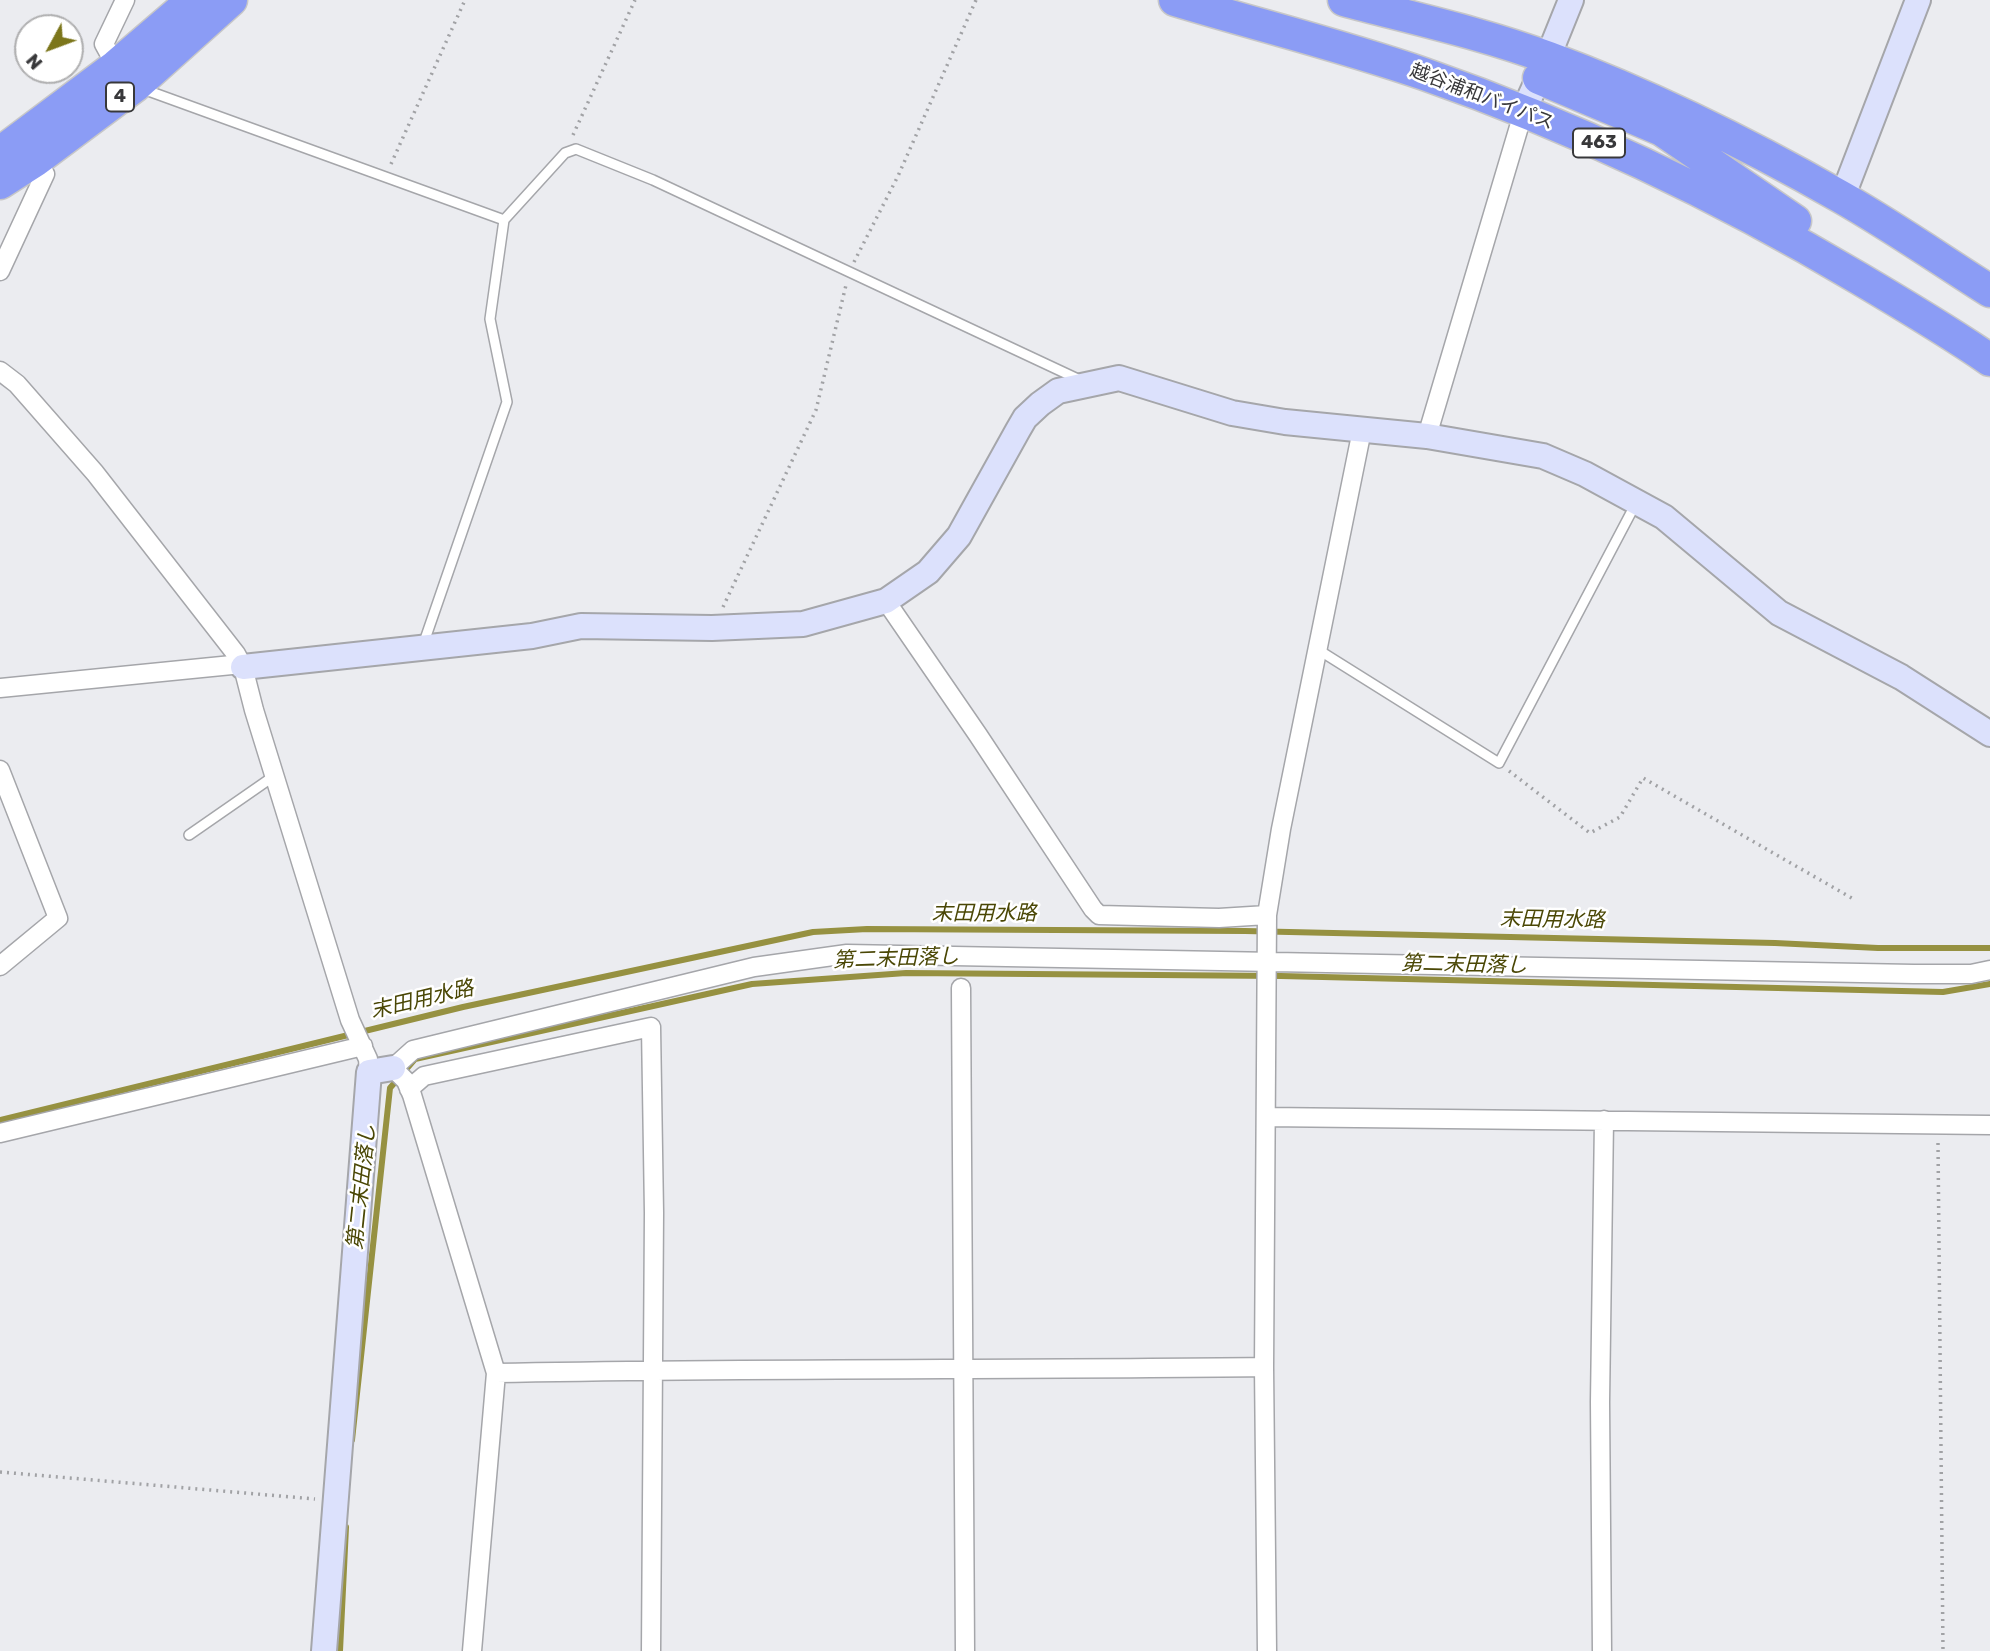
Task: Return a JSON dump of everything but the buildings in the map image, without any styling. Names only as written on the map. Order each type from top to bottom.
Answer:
[{"type":"highway","name":"4","points":[[0,183],[36,160],[126,76],[192,0]]},
{"type":"highway","name":"4","points":[[0,153],[126,76],[231,0]]},
{"type":"highway","name":"越谷浦和バイパス","points":[[1175,0],[1422,73],[1524,110],[1630,157],[1772,228],[1951,333],[1990,360]]},
{"type":"highway","points":[[1344,0],[1505,43],[1544,68],[1662,130],[1837,251],[1848,272]]},
{"type":"highway","points":[[1544,68],[1727,135],[1842,198],[1990,291]]},
{"type":"street","points":[[125,0],[104,44],[126,76]]},
{"type":"street","points":[[1427,436],[1524,110],[1571,0]]},
{"type":"street","points":[[1842,198],[1918,0]]},
{"type":"street","points":[[0,271],[45,174],[36,160]]},
{"type":"street","points":[[0,371],[17,384],[95,473],[243,666],[274,776],[350,1020],[368,1059],[324,1651]]},
{"type":"street","points":[[0,688],[421,649],[533,636],[581,626],[712,628],[803,624],[886,601],[928,572],[959,536],[1025,418],[1058,391],[1119,378],[1232,413],[1286,422],[1427,436],[1543,456],[1585,474],[1664,517],[1779,613],[1901,677],[1990,734]]},
{"type":"street","points":[[1267,1651],[1264,1367],[1266,915],[1362,430]]},
{"type":"street","points":[[886,601],[1099,915],[1220,918],[1266,915]]},
{"type":"street","points":[[0,770],[58,918],[0,967]]},
{"type":"street","points":[[369,1072],[393,1068],[413,1050],[754,967],[847,954],[1914,974],[1972,974],[1990,970]]},
{"type":"street","points":[[961,988],[965,1651]]},
{"type":"street","points":[[409,1089],[424,1076],[651,1027],[654,1370],[651,1651]]},
{"type":"street","points":[[0,1133],[363,1046]]},
{"type":"street","points":[[393,1068],[406,1081],[409,1089],[496,1373],[472,1651]]},
{"type":"street","points":[[1266,1117],[1990,1125]]},
{"type":"street","points":[[1602,1651],[1600,1402],[1604,1120]]},
{"type":"street","points":[[496,1373],[1264,1367]]},
{"type":"lane","points":[[126,76],[504,220]]},
{"type":"lane","points":[[421,649],[507,402],[490,319],[504,220],[565,153],[576,149],[653,180],[1088,384]]},
{"type":"lane","points":[[1317,649],[1499,763],[1637,503]]},
{"type":"lane","points":[[189,835],[274,776]]},
{"type":"path","points":[[386,177],[464,0]]},
{"type":"path","points":[[565,153],[635,0]]},
{"type":"path","points":[[712,628],[816,410],[850,271],[898,176],[975,0]]},
{"type":"path","points":[[1499,763],[1590,833],[1620,817],[1643,778],[1854,900]]},
{"type":"path","points":[[1938,1124],[1943,1651]]},
{"type":"path","points":[[0,1472],[337,1500]]},
{"type":"waterway","name":"末田用水路","points":[[0,1120],[463,1007],[813,932],[867,929],[1245,931],[1775,943],[1878,948],[1990,948]]},
{"type":"waterway","name":"第二末田落し","points":[[352,1440],[390,1088],[415,1059],[752,984],[906,973],[1281,976],[1943,992],[1990,984]]},
{"type":"waterway","name":"第二末田落し","points":[[340,1651],[346,1527]]}]
